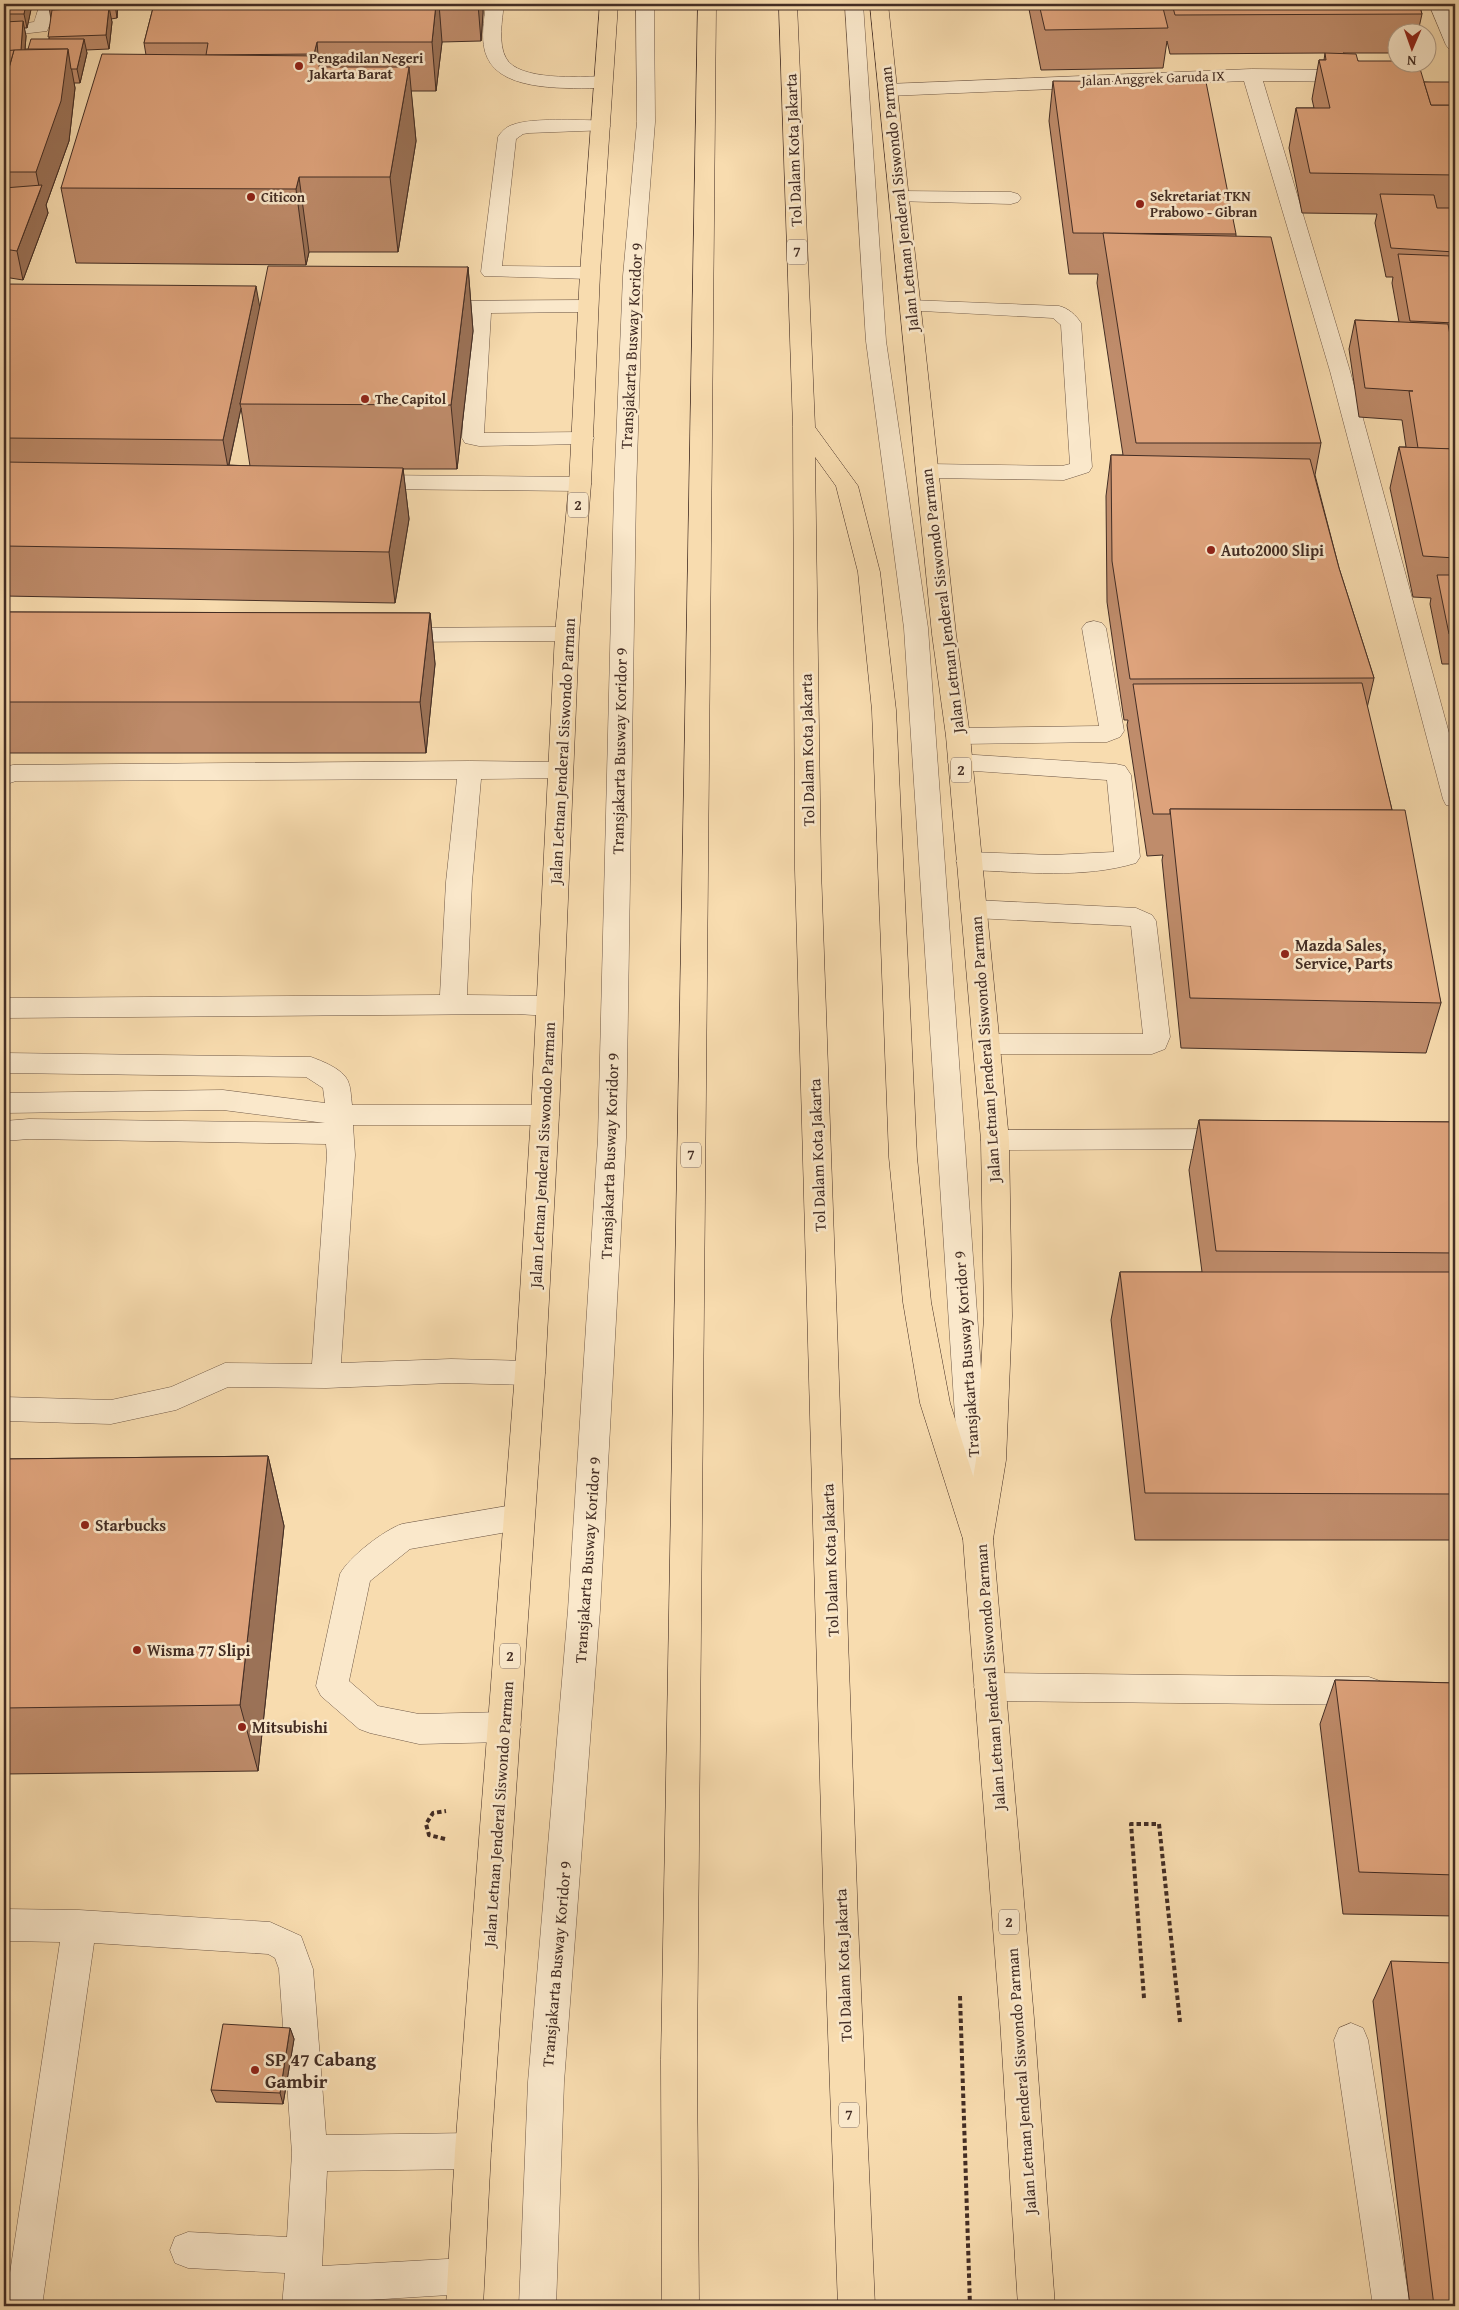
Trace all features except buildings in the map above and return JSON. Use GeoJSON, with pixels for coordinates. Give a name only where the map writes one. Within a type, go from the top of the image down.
{"type":"FeatureCollection","features":[{"type":"Feature","properties":{"kind":"highway","name":"Jalan Letnan Jenderal Siswondo Parman"},"geometry":{"type":"LineString","coordinates":[[464,2291],[530,1373],[545,1115],[567,634],[580,484],[588,306],[609,4]]}},
{"type":"Feature","properties":{"kind":"highway","name":"7"},"geometry":{"type":"LineString","coordinates":[[680,2306],[679,2060],[707,4]]}},
{"type":"Feature","properties":{"kind":"highway","name":"Tol Dalam Kota Jakarta"},"geometry":{"type":"LineString","coordinates":[[788,4],[804,427],[808,878],[841,1923],[857,2306]]}},
{"type":"Feature","properties":{"kind":"highway","name":"Jalan Letnan Jenderal Siswondo Parman"},"geometry":{"type":"LineString","coordinates":[[879,4],[944,634],[958,736],[995,1140],[998,1316],[991,1460],[978,1539],[1017,2019],[1037,2306]]}},
{"type":"Feature","properties":{"kind":"highway"},"geometry":{"type":"LineString","coordinates":[[804,427],[847,486],[869,572],[884,710],[903,1157],[917,1302],[935,1403],[978,1539]]}},
{"type":"Feature","properties":{"kind":"street"},"geometry":{"type":"LineString","coordinates":[[4,30],[41,27],[49,4]]}},
{"type":"Feature","properties":{"kind":"street"},"geometry":{"type":"LineString","coordinates":[[495,4],[496,57],[503,68],[523,77],[560,82],[603,82]]}},
{"type":"Feature","properties":{"kind":"street","name":"Transjakarta Busway Koridor 9"},"geometry":{"type":"LineString","coordinates":[[537,2306],[546,2082],[584,1610],[612,1138],[625,492],[633,276],[646,122],[644,4]]}},
{"type":"Feature","properties":{"kind":"street","name":"Transjakarta Busway Koridor 9"},"geometry":{"type":"LineString","coordinates":[[854,4],[876,341],[916,628],[978,1539]]}},
{"type":"Feature","properties":{"kind":"street"},"geometry":{"type":"LineString","coordinates":[[1438,4],[1455,45]]}},
{"type":"Feature","properties":{"kind":"street"},"geometry":{"type":"LineString","coordinates":[[1252,75],[1340,371],[1455,799]]}},
{"type":"Feature","properties":{"kind":"street","name":"Jalan Anggrek Garuda IX"},"geometry":{"type":"LineString","coordinates":[[888,90],[1252,75],[1369,76]]}},
{"type":"Feature","properties":{"kind":"street"},"geometry":{"type":"LineString","coordinates":[[590,273],[482,272],[508,137],[517,129],[529,127],[601,126]]}},
{"type":"Feature","properties":{"kind":"street"},"geometry":{"type":"LineString","coordinates":[[899,198],[1011,198]]}},
{"type":"Feature","properties":{"kind":"street"},"geometry":{"type":"LineString","coordinates":[[412,307],[588,306]]}},
{"type":"Feature","properties":{"kind":"street"},"geometry":{"type":"LineString","coordinates":[[910,306],[1059,312],[1071,323],[1080,467],[1064,474],[927,471]]}},
{"type":"Feature","properties":{"kind":"street"},"geometry":{"type":"LineString","coordinates":[[481,307],[473,438],[479,440],[583,438]]}},
{"type":"Feature","properties":{"kind":"street"},"geometry":{"type":"LineString","coordinates":[[343,482],[580,484]]}},
{"type":"Feature","properties":{"kind":"street"},"geometry":{"type":"LineString","coordinates":[[958,736],[1106,734],[1112,731],[1094,628]]}},
{"type":"Feature","properties":{"kind":"street"},"geometry":{"type":"LineString","coordinates":[[369,635],[567,634]]}},
{"type":"Feature","properties":{"kind":"street"},"geometry":{"type":"LineString","coordinates":[[960,762],[1116,772],[1119,775],[1127,857],[1120,861],[969,862]]}},
{"type":"Feature","properties":{"kind":"street"},"geometry":{"type":"LineString","coordinates":[[453,1005],[459,882],[470,769]]}},
{"type":"Feature","properties":{"kind":"street"},"geometry":{"type":"LineString","coordinates":[[4,777],[13,773],[560,770]]}},
{"type":"Feature","properties":{"kind":"street"},"geometry":{"type":"LineString","coordinates":[[975,909],[1086,913],[1136,917],[1143,921],[1157,1037],[1156,1042],[1152,1044],[986,1044]]}},
{"type":"Feature","properties":{"kind":"street"},"geometry":{"type":"LineString","coordinates":[[4,1008],[517,1004],[550,1006]]}},
{"type":"Feature","properties":{"kind":"street"},"geometry":{"type":"LineString","coordinates":[[4,1063],[312,1067],[336,1083],[341,1155],[326,1376]]}},
{"type":"Feature","properties":{"kind":"street"},"geometry":{"type":"LineString","coordinates":[[4,1102],[223,1100],[340,1124]]}},
{"type":"Feature","properties":{"kind":"street"},"geometry":{"type":"LineString","coordinates":[[4,1131],[340,1124],[545,1115]]}},
{"type":"Feature","properties":{"kind":"street"},"geometry":{"type":"LineString","coordinates":[[995,1140],[1258,1139]]}},
{"type":"Feature","properties":{"kind":"street"},"geometry":{"type":"LineString","coordinates":[[4,1409],[111,1412],[176,1398],[225,1375],[326,1376],[429,1371],[530,1373]]}},
{"type":"Feature","properties":{"kind":"street"},"geometry":{"type":"LineString","coordinates":[[505,1727],[419,1729],[370,1719],[332,1686],[356,1574],[402,1537],[520,1517]]}},
{"type":"Feature","properties":{"kind":"street"},"geometry":{"type":"LineString","coordinates":[[990,1687],[1397,1692]]}},
{"type":"Feature","properties":{"kind":"street"},"geometry":{"type":"LineString","coordinates":[[4,1925],[79,1926],[270,1938],[289,1947],[296,1969],[310,2153],[302,2283]]}},
{"type":"Feature","properties":{"kind":"street"},"geometry":{"type":"LineString","coordinates":[[24,2306],[79,1926]]}},
{"type":"Feature","properties":{"kind":"street"},"geometry":{"type":"LineString","coordinates":[[1351,2040],[1392,2306]]}},
{"type":"Feature","properties":{"kind":"street"},"geometry":{"type":"LineString","coordinates":[[310,2153],[473,2151]]}},
{"type":"Feature","properties":{"kind":"street"},"geometry":{"type":"LineString","coordinates":[[188,2250],[302,2283],[464,2291]]}},
{"type":"Feature","properties":{"kind":"path"},"geometry":{"type":"LineString","coordinates":[[448,1811],[433,1813],[426,1824],[426,1831],[429,1836],[451,1840]]}},
{"type":"Feature","properties":{"kind":"path"},"geometry":{"type":"LineString","coordinates":[[1144,1998],[1130,1824],[1159,1824],[1180,2022]]}},
{"type":"Feature","properties":{"kind":"path"},"geometry":{"type":"LineString","coordinates":[[960,1996],[970,2306]]}},
{"type":"Feature","properties":{"kind":"place","name":"Pengadilan Negeri Jakarta Barat"},"geometry":{"type":"Point","coordinates":[299,66]}},
{"type":"Feature","properties":{"kind":"place","name":"Citicon"},"geometry":{"type":"Point","coordinates":[251,197]}},
{"type":"Feature","properties":{"kind":"place","name":"Sekretariat TKN Prabowo - Gibran"},"geometry":{"type":"Point","coordinates":[1140,204]}},
{"type":"Feature","properties":{"kind":"place","name":"The Capitol"},"geometry":{"type":"Point","coordinates":[365,399]}},
{"type":"Feature","properties":{"kind":"place","name":"Auto2000 Slipi"},"geometry":{"type":"Point","coordinates":[1211,550]}},
{"type":"Feature","properties":{"kind":"place","name":"Mazda Sales, Service, Parts"},"geometry":{"type":"Point","coordinates":[1285,954]}},
{"type":"Feature","properties":{"kind":"place","name":"Starbucks"},"geometry":{"type":"Point","coordinates":[85,1525]}},
{"type":"Feature","properties":{"kind":"place","name":"Wisma 77 Slipi"},"geometry":{"type":"Point","coordinates":[137,1650]}},
{"type":"Feature","properties":{"kind":"place","name":"Mitsubishi"},"geometry":{"type":"Point","coordinates":[242,1727]}},
{"type":"Feature","properties":{"kind":"place","name":"SP 47 Cabang Gambir"},"geometry":{"type":"Point","coordinates":[255,2070]}}]}
